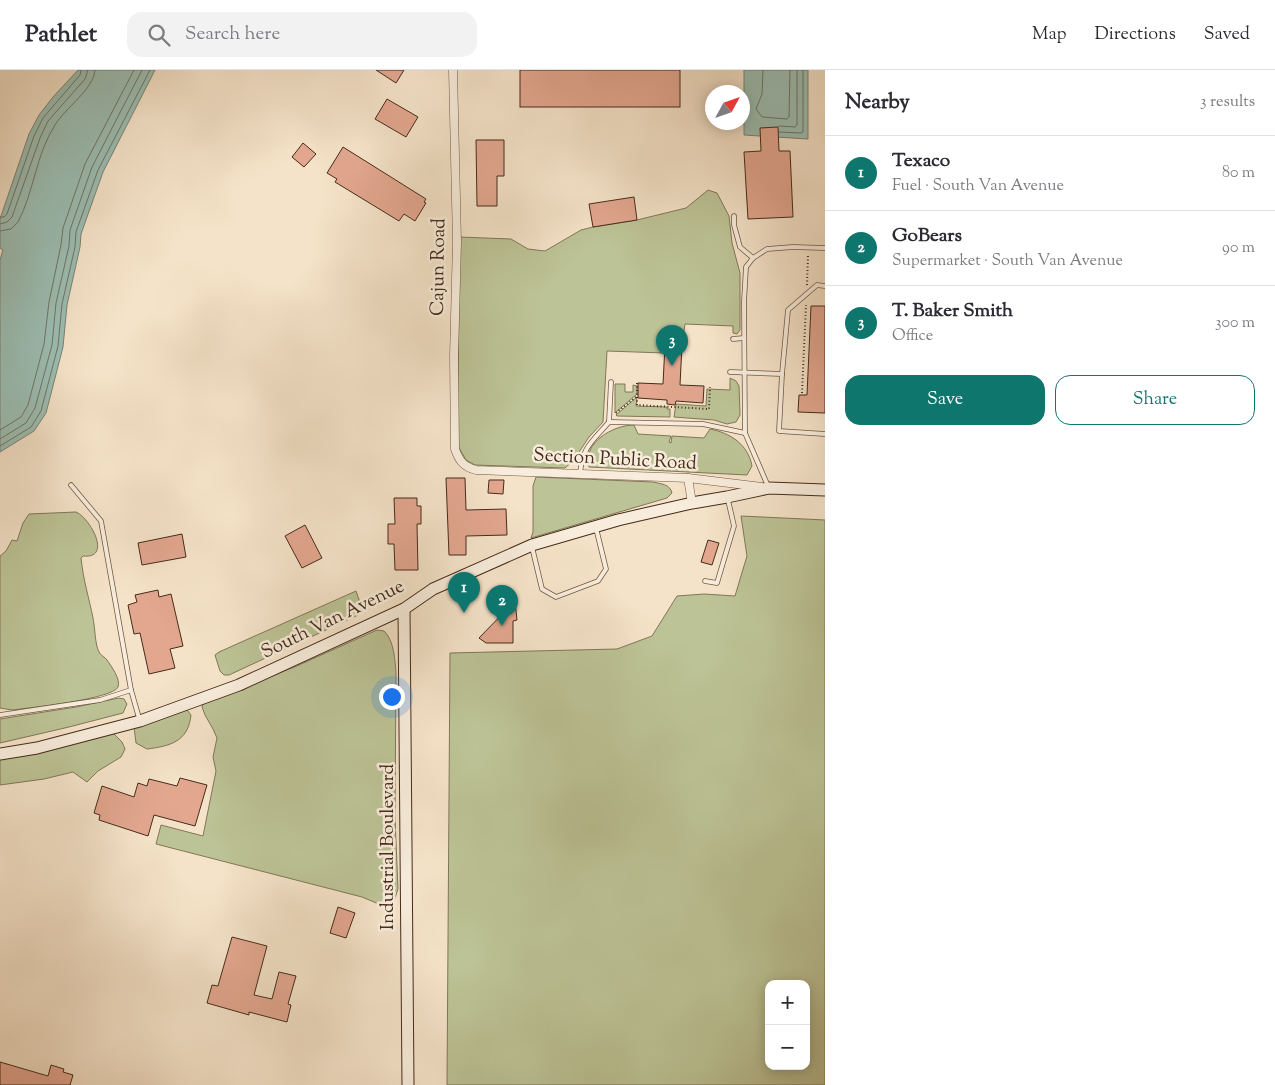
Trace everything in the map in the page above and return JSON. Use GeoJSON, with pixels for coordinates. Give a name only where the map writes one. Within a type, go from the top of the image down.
{"type":"FeatureCollection","features":[{"type":"Feature","properties":{"kind":"main road","name":"South Van Avenue"},"geometry":{"type":"LineString","coordinates":[[0,754],[37,748],[140,721],[239,685],[404,609],[434,588],[532,545],[595,526],[692,503],[769,488],[825,490]]}},
{"type":"Feature","properties":{"kind":"main road","name":"Industrial Boulevard"},"geometry":{"type":"LineString","coordinates":[[404,609],[408,1085]]}},
{"type":"Feature","properties":{"kind":"street","name":"Cajun Road"},"geometry":{"type":"LineString","coordinates":[[453,70],[457,242],[454,356],[456,450],[462,463]]}},
{"type":"Feature","properties":{"kind":"street","name":"Section Public Road"},"geometry":{"type":"LineString","coordinates":[[462,463],[466,467],[476,470],[688,478],[769,488]]}},
{"type":"Feature","properties":{"kind":"street"},"geometry":{"type":"LineString","coordinates":[[688,478],[692,503]]}},
{"type":"Feature","properties":{"kind":"lane"},"geometry":{"type":"LineString","coordinates":[[734,216],[734,225],[740,246],[753,258]]}},
{"type":"Feature","properties":{"kind":"lane"},"geometry":{"type":"LineString","coordinates":[[769,488],[744,433],[746,267],[753,258],[767,249],[793,247],[825,248]]}},
{"type":"Feature","properties":{"kind":"lane"},"geometry":{"type":"LineString","coordinates":[[825,286],[817,285],[788,310],[782,374],[780,431],[825,434]]}},
{"type":"Feature","properties":{"kind":"lane"},"geometry":{"type":"LineString","coordinates":[[732,339],[744,338]]}},
{"type":"Feature","properties":{"kind":"lane"},"geometry":{"type":"LineString","coordinates":[[730,372],[782,374]]}},
{"type":"Feature","properties":{"kind":"lane"},"geometry":{"type":"LineString","coordinates":[[580,474],[582,458],[588,446],[609,420],[611,382]]}},
{"type":"Feature","properties":{"kind":"lane"},"geometry":{"type":"LineString","coordinates":[[609,420],[703,424],[744,433]]}},
{"type":"Feature","properties":{"kind":"lane"},"geometry":{"type":"LineString","coordinates":[[71,485],[101,521],[131,690],[140,721]]}},
{"type":"Feature","properties":{"kind":"lane"},"geometry":{"type":"LineString","coordinates":[[705,581],[717,583],[734,526],[728,497]]}},
{"type":"Feature","properties":{"kind":"lane"},"geometry":{"type":"LineString","coordinates":[[532,545],[542,590],[556,597],[598,581],[606,569],[595,526]]}},
{"type":"Feature","properties":{"kind":"lane"},"geometry":{"type":"LineString","coordinates":[[0,716],[100,700],[131,690]]}},
{"type":"Feature","properties":{"kind":"path"},"geometry":{"type":"LineString","coordinates":[[802,393],[808,247]]}},
{"type":"Feature","properties":{"kind":"path"},"geometry":{"type":"LineString","coordinates":[[637,383],[637,405],[709,408],[710,387]]}},
{"type":"Feature","properties":{"kind":"path"},"geometry":{"type":"LineString","coordinates":[[609,420],[637,395]]}},
{"type":"Feature","properties":{"kind":"green space"},"geometry":{"type":"Polygon","coordinates":[[[708,190],[717,193],[729,216],[732,243],[740,273],[740,330],[737,334],[733,333],[733,326],[685,324],[682,345],[665,345],[664,353],[607,351],[603,422],[589,437],[573,461],[565,468],[475,465],[466,460],[458,446],[459,237],[511,239],[528,249],[545,251],[581,230],[637,220],[686,208],[708,190]]]}},
{"type":"Feature","properties":{"kind":"green space"},"geometry":{"type":"Polygon","coordinates":[[[730,378],[736,381],[739,386],[740,415],[736,422],[727,424],[714,420],[674,417],[676,404],[706,406],[707,389],[730,390],[730,378]]]}},
{"type":"Feature","properties":{"kind":"green space"},"geometry":{"type":"Polygon","coordinates":[[[615,384],[625,384],[625,392],[633,392],[633,385],[637,386],[637,394],[615,413],[615,384]]]}},
{"type":"Feature","properties":{"kind":"green space"},"geometry":{"type":"Polygon","coordinates":[[[637,397],[636,406],[667,407],[667,409],[670,409],[670,417],[616,415],[637,397]]]}},
{"type":"Feature","properties":{"kind":"green space"},"geometry":{"type":"Polygon","coordinates":[[[634,425],[638,434],[671,436],[669,442],[671,443],[672,436],[704,438],[710,429],[724,433],[742,446],[750,458],[752,466],[747,475],[589,467],[588,458],[590,450],[601,437],[617,428],[634,425]]]}},
{"type":"Feature","properties":{"kind":"green space"},"geometry":{"type":"Polygon","coordinates":[[[536,477],[653,482],[667,486],[672,493],[667,498],[531,538],[533,532],[533,486],[536,477]]]}},
{"type":"Feature","properties":{"kind":"green space"},"geometry":{"type":"Polygon","coordinates":[[[76,512],[82,516],[92,529],[98,545],[97,551],[92,555],[81,558],[82,566],[98,649],[115,673],[119,684],[118,687],[113,691],[86,699],[12,710],[0,708],[0,556],[6,551],[12,540],[17,541],[23,523],[29,514],[76,512]]]}},
{"type":"Feature","properties":{"kind":"green space"},"geometry":{"type":"Polygon","coordinates":[[[741,516],[825,520],[825,1085],[447,1085],[450,653],[617,649],[652,636],[677,596],[704,594],[735,596],[747,556],[741,516]]]}},
{"type":"Feature","properties":{"kind":"green space"},"geometry":{"type":"Polygon","coordinates":[[[356,591],[363,611],[358,615],[229,675],[224,675],[220,671],[215,655],[219,652],[356,591]]]}},
{"type":"Feature","properties":{"kind":"green space"},"geometry":{"type":"Polygon","coordinates":[[[377,630],[384,631],[390,640],[396,673],[395,818],[398,889],[394,901],[389,906],[381,905],[362,897],[156,844],[161,825],[203,836],[216,771],[213,757],[217,738],[205,715],[202,707],[203,704],[299,665],[377,630]]]}},
{"type":"Feature","properties":{"kind":"green space"},"geometry":{"type":"Polygon","coordinates":[[[119,698],[124,699],[127,704],[123,713],[0,743],[0,719],[119,698]]]}},
{"type":"Feature","properties":{"kind":"green space"},"geometry":{"type":"Polygon","coordinates":[[[187,710],[191,715],[189,724],[182,737],[176,741],[147,749],[136,743],[134,727],[187,710]]]}},
{"type":"Feature","properties":{"kind":"green space"},"geometry":{"type":"Polygon","coordinates":[[[113,733],[122,742],[125,749],[121,757],[98,771],[87,782],[73,772],[44,779],[0,785],[0,759],[113,733]]]}},
{"type":"Feature","properties":{"kind":"water"},"geometry":{"type":"Polygon","coordinates":[[[78,70],[155,70],[103,172],[81,234],[80,247],[67,305],[63,347],[46,413],[34,431],[0,452],[0,260],[3,250],[0,248],[0,219],[29,134],[39,115],[78,70]]]}},
{"type":"Feature","properties":{"kind":"water"},"geometry":{"type":"Polygon","coordinates":[[[744,70],[808,70],[808,139],[744,135],[744,130],[750,130],[750,85],[744,85],[744,70]]]}},
{"type":"Feature","properties":{"kind":"building"},"geometry":{"type":"Polygon","coordinates":[[[376,70],[404,70],[396,83],[376,70]]]}},
{"type":"Feature","properties":{"kind":"building"},"geometry":{"type":"Polygon","coordinates":[[[520,70],[680,70],[680,107],[520,107],[520,70]]]}},
{"type":"Feature","properties":{"kind":"building"},"geometry":{"type":"Polygon","coordinates":[[[387,99],[418,117],[406,137],[375,119],[387,99]]]}},
{"type":"Feature","properties":{"kind":"building"},"geometry":{"type":"Polygon","coordinates":[[[778,127],[779,151],[790,151],[793,217],[748,219],[744,152],[761,151],[760,128],[778,127]]]}},
{"type":"Feature","properties":{"kind":"building"},"geometry":{"type":"Polygon","coordinates":[[[476,140],[504,140],[504,176],[497,176],[497,206],[477,206],[476,140]]]}},
{"type":"Feature","properties":{"kind":"building"},"geometry":{"type":"Polygon","coordinates":[[[303,143],[316,154],[304,167],[292,157],[303,143]]]}},
{"type":"Feature","properties":{"kind":"building"},"geometry":{"type":"Polygon","coordinates":[[[343,147],[426,199],[424,202],[426,203],[415,221],[404,214],[399,221],[335,182],[337,179],[327,173],[343,147]]]}},
{"type":"Feature","properties":{"kind":"building"},"geometry":{"type":"Polygon","coordinates":[[[634,197],[637,220],[593,227],[589,204],[634,197]]]}},
{"type":"Feature","properties":{"kind":"building"},"geometry":{"type":"Polygon","coordinates":[[[811,306],[825,306],[825,413],[798,412],[799,395],[807,395],[811,306]]]}},
{"type":"Feature","properties":{"kind":"building"},"geometry":{"type":"Polygon","coordinates":[[[665,345],[682,345],[680,385],[704,386],[703,403],[676,401],[675,405],[667,404],[667,400],[638,398],[638,383],[663,384],[665,345]]]}},
{"type":"Feature","properties":{"kind":"building"},"geometry":{"type":"Polygon","coordinates":[[[446,478],[465,478],[466,510],[506,509],[507,535],[466,536],[466,555],[449,555],[446,478]]]}},
{"type":"Feature","properties":{"kind":"building"},"geometry":{"type":"Polygon","coordinates":[[[489,480],[504,480],[503,494],[488,493],[489,480]]]}},
{"type":"Feature","properties":{"kind":"building"},"geometry":{"type":"Polygon","coordinates":[[[394,498],[417,498],[417,506],[421,506],[421,524],[417,524],[418,570],[395,570],[394,544],[388,544],[388,524],[395,524],[394,498]]]}},
{"type":"Feature","properties":{"kind":"building"},"geometry":{"type":"Polygon","coordinates":[[[305,525],[322,558],[302,568],[285,536],[305,525]]]}},
{"type":"Feature","properties":{"kind":"building"},"geometry":{"type":"Polygon","coordinates":[[[182,534],[186,557],[142,565],[138,543],[182,534]]]}},
{"type":"Feature","properties":{"kind":"building"},"geometry":{"type":"Polygon","coordinates":[[[708,540],[719,543],[712,565],[701,562],[708,540]]]}},
{"type":"Feature","properties":{"kind":"building"},"geometry":{"type":"Polygon","coordinates":[[[158,590],[159,597],[171,594],[183,646],[170,649],[175,668],[149,674],[140,633],[134,634],[128,605],[137,602],[135,595],[158,590]]]}},
{"type":"Feature","properties":{"kind":"building"},"geometry":{"type":"Polygon","coordinates":[[[515,601],[517,620],[513,621],[513,643],[486,643],[479,638],[515,601]]]}},
{"type":"Feature","properties":{"kind":"building"},"geometry":{"type":"Polygon","coordinates":[[[180,778],[207,785],[195,826],[154,815],[148,836],[99,820],[100,815],[94,813],[102,786],[134,797],[138,783],[147,786],[149,779],[177,786],[180,778]]]}},
{"type":"Feature","properties":{"kind":"building"},"geometry":{"type":"Polygon","coordinates":[[[338,907],[355,913],[346,938],[330,933],[338,907]]]}},
{"type":"Feature","properties":{"kind":"building"},"geometry":{"type":"Polygon","coordinates":[[[232,937],[267,946],[254,995],[272,999],[279,972],[296,976],[288,1004],[291,1005],[287,1022],[249,1012],[249,1015],[207,1003],[212,985],[218,986],[232,937]]]}},
{"type":"Feature","properties":{"kind":"building"},"geometry":{"type":"Polygon","coordinates":[[[0,1062],[48,1076],[51,1065],[64,1069],[63,1072],[73,1075],[70,1085],[0,1085],[0,1062]]]}},
{"type":"Feature","properties":{"kind":"place","name":"T. Baker Smith"},"geometry":{"type":"Point","coordinates":[672,366]}},
{"type":"Feature","properties":{"kind":"place","name":"Texaco"},"geometry":{"type":"Point","coordinates":[464,613]}},
{"type":"Feature","properties":{"kind":"place","name":"GoBears"},"geometry":{"type":"Point","coordinates":[502,626]}}]}
